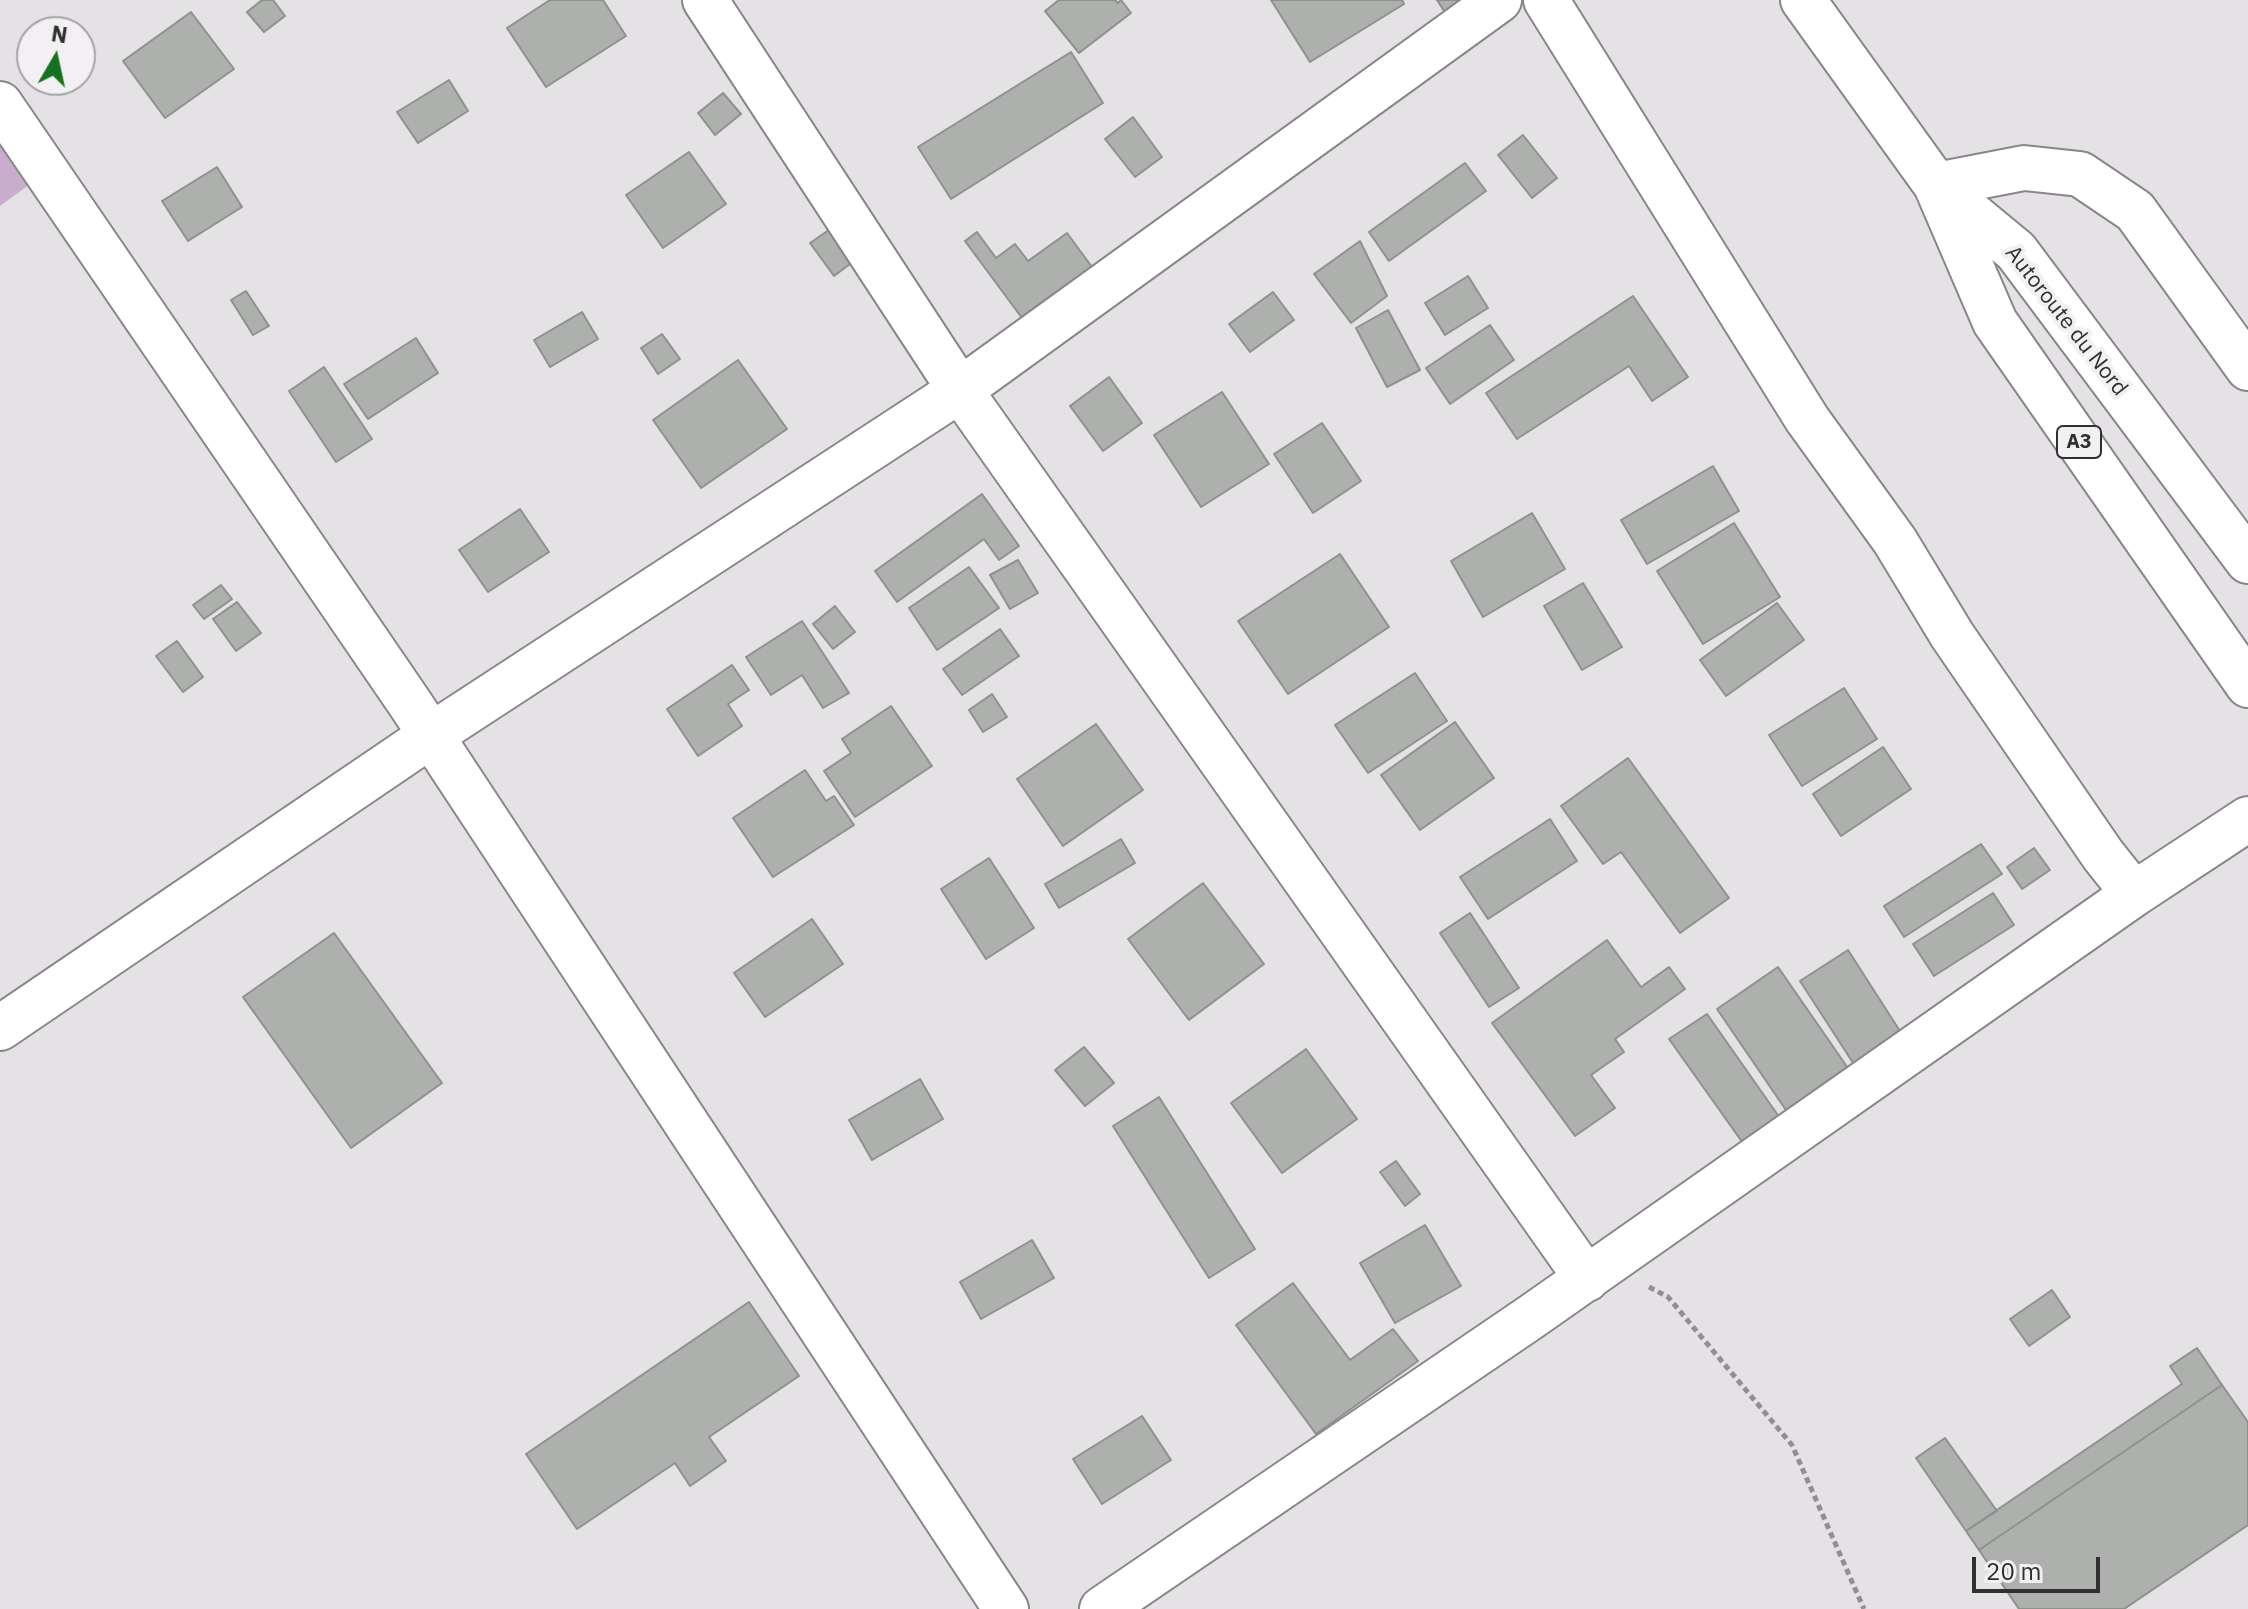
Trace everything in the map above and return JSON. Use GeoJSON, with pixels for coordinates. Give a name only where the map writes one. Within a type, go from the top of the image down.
{"type":"FeatureCollection","features":[{"type":"Feature","properties":{"kind":"main road"},"geometry":{"type":"LineString","coordinates":[[705,0],[960,390],[1600,1270]]}},
{"type":"Feature","properties":{"kind":"main road"},"geometry":{"type":"LineString","coordinates":[[0,1028],[430,736],[960,390],[1499,0]]}},
{"type":"Feature","properties":{"kind":"main road"},"geometry":{"type":"LineString","coordinates":[[1546,0],[1807,419],[1895,541],[1952,635],[2103,855],[2134,894]]}},
{"type":"Feature","properties":{"kind":"main road","name":"A3"},"geometry":{"type":"LineString","coordinates":[[1803,0],[1936,185]]}},
{"type":"Feature","properties":{"kind":"main road"},"geometry":{"type":"LineString","coordinates":[[0,104],[430,736],[1006,1609]]}},
{"type":"Feature","properties":{"kind":"main road"},"geometry":{"type":"LineString","coordinates":[[1936,185],[2024,168],[2080,174],[2135,211],[2248,368]]}},
{"type":"Feature","properties":{"kind":"main road","name":"Autoroute du Nord"},"geometry":{"type":"LineString","coordinates":[[1936,185],[2016,251],[2248,561]]}},
{"type":"Feature","properties":{"kind":"main road","name":"Autoroute du Nord"},"geometry":{"type":"LineString","coordinates":[[1936,185],[1995,322],[2248,685]]}},
{"type":"Feature","properties":{"kind":"main road"},"geometry":{"type":"LineString","coordinates":[[1102,1609],[1600,1270],[2134,894],[2248,819]]}},
{"type":"Feature","properties":{"kind":"path"},"geometry":{"type":"LineString","coordinates":[[1600,1270],[1668,1297],[1792,1445],[1864,1609]]}},
{"type":"Feature","properties":{"kind":"shaded area"},"geometry":{"type":"Polygon","coordinates":[[[0,142],[29,185],[0,206],[0,142]]]}},
{"type":"Feature","properties":{"kind":"building"},"geometry":{"type":"Polygon","coordinates":[[[262,0],[273,0],[285,16],[264,32],[247,12],[262,0]]]}},
{"type":"Feature","properties":{"kind":"building"},"geometry":{"type":"Polygon","coordinates":[[[550,0],[603,0],[626,36],[546,87],[507,28],[550,0]]]}},
{"type":"Feature","properties":{"kind":"building"},"geometry":{"type":"Polygon","coordinates":[[[1059,0],[1115,0],[1118,3],[1121,0],[1131,13],[1079,53],[1045,11],[1059,0]]]}},
{"type":"Feature","properties":{"kind":"building"},"geometry":{"type":"Polygon","coordinates":[[[1271,0],[1402,0],[1404,4],[1310,62],[1271,0]]]}},
{"type":"Feature","properties":{"kind":"building"},"geometry":{"type":"Polygon","coordinates":[[[1437,0],[1490,0],[1453,25],[1437,0]]]}},
{"type":"Feature","properties":{"kind":"building"},"geometry":{"type":"Polygon","coordinates":[[[191,12],[234,69],[165,118],[123,61],[191,12]]]}},
{"type":"Feature","properties":{"kind":"building"},"geometry":{"type":"Polygon","coordinates":[[[1071,52],[1103,103],[951,199],[918,147],[1071,52]]]}},
{"type":"Feature","properties":{"kind":"building"},"geometry":{"type":"Polygon","coordinates":[[[449,80],[468,111],[418,143],[397,112],[449,80]]]}},
{"type":"Feature","properties":{"kind":"building"},"geometry":{"type":"Polygon","coordinates":[[[723,93],[741,114],[715,135],[698,113],[723,93]]]}},
{"type":"Feature","properties":{"kind":"building"},"geometry":{"type":"Polygon","coordinates":[[[1133,117],[1162,157],[1135,177],[1105,139],[1133,117]]]}},
{"type":"Feature","properties":{"kind":"building"},"geometry":{"type":"Polygon","coordinates":[[[1523,135],[1557,178],[1532,198],[1498,155],[1523,135]]]}},
{"type":"Feature","properties":{"kind":"building"},"geometry":{"type":"Polygon","coordinates":[[[689,152],[726,204],[663,248],[626,195],[689,152]]]}},
{"type":"Feature","properties":{"kind":"building"},"geometry":{"type":"Polygon","coordinates":[[[1465,163],[1486,191],[1389,261],[1369,232],[1465,163]]]}},
{"type":"Feature","properties":{"kind":"building"},"geometry":{"type":"Polygon","coordinates":[[[217,167],[242,207],[188,241],[162,201],[217,167]]]}},
{"type":"Feature","properties":{"kind":"building"},"geometry":{"type":"Polygon","coordinates":[[[839,223],[862,255],[834,276],[810,243],[839,223]]]}},
{"type":"Feature","properties":{"kind":"building"},"geometry":{"type":"Polygon","coordinates":[[[977,232],[996,258],[1015,244],[1028,261],[1067,233],[1092,267],[1022,318],[965,241],[977,232]]]}},
{"type":"Feature","properties":{"kind":"building"},"geometry":{"type":"Polygon","coordinates":[[[1360,241],[1387,296],[1351,323],[1314,274],[1360,241]]]}},
{"type":"Feature","properties":{"kind":"building"},"geometry":{"type":"Polygon","coordinates":[[[1468,276],[1488,308],[1445,335],[1425,303],[1468,276]]]}},
{"type":"Feature","properties":{"kind":"building"},"geometry":{"type":"Polygon","coordinates":[[[246,291],[269,326],[253,335],[231,300],[246,291]]]}},
{"type":"Feature","properties":{"kind":"building"},"geometry":{"type":"Polygon","coordinates":[[[1273,292],[1294,320],[1250,352],[1229,324],[1273,292]]]}},
{"type":"Feature","properties":{"kind":"building"},"geometry":{"type":"Polygon","coordinates":[[[1633,296],[1688,377],[1652,401],[1629,366],[1517,439],[1486,393],[1633,296]]]}},
{"type":"Feature","properties":{"kind":"building"},"geometry":{"type":"Polygon","coordinates":[[[1388,310],[1420,370],[1387,387],[1356,328],[1388,310]]]}},
{"type":"Feature","properties":{"kind":"building"},"geometry":{"type":"Polygon","coordinates":[[[582,312],[598,339],[550,367],[534,340],[582,312]]]}},
{"type":"Feature","properties":{"kind":"building"},"geometry":{"type":"Polygon","coordinates":[[[1490,325],[1514,360],[1450,404],[1426,368],[1490,325]]]}},
{"type":"Feature","properties":{"kind":"building"},"geometry":{"type":"Polygon","coordinates":[[[662,334],[680,359],[658,374],[641,348],[662,334]]]}},
{"type":"Feature","properties":{"kind":"building"},"geometry":{"type":"Polygon","coordinates":[[[416,338],[438,373],[368,419],[344,384],[416,338]]]}},
{"type":"Feature","properties":{"kind":"building"},"geometry":{"type":"Polygon","coordinates":[[[738,360],[787,429],[701,488],[653,420],[738,360]]]}},
{"type":"Feature","properties":{"kind":"building"},"geometry":{"type":"Polygon","coordinates":[[[324,367],[372,439],[336,462],[289,391],[324,367]]]}},
{"type":"Feature","properties":{"kind":"building"},"geometry":{"type":"Polygon","coordinates":[[[1109,377],[1142,423],[1103,451],[1070,406],[1109,377]]]}},
{"type":"Feature","properties":{"kind":"building"},"geometry":{"type":"Polygon","coordinates":[[[1222,392],[1269,464],[1201,507],[1154,435],[1222,392]]]}},
{"type":"Feature","properties":{"kind":"building"},"geometry":{"type":"Polygon","coordinates":[[[1322,423],[1361,481],[1313,513],[1274,454],[1322,423]]]}},
{"type":"Feature","properties":{"kind":"building"},"geometry":{"type":"Polygon","coordinates":[[[1713,466],[1739,511],[1647,564],[1621,520],[1713,466]]]}},
{"type":"Feature","properties":{"kind":"building"},"geometry":{"type":"Polygon","coordinates":[[[982,494],[1019,546],[999,560],[984,539],[897,602],[875,571],[982,494]]]}},
{"type":"Feature","properties":{"kind":"building"},"geometry":{"type":"Polygon","coordinates":[[[520,509],[549,552],[488,592],[459,550],[520,509]]]}},
{"type":"Feature","properties":{"kind":"building"},"geometry":{"type":"Polygon","coordinates":[[[1532,513],[1565,569],[1483,617],[1451,561],[1532,513]]]}},
{"type":"Feature","properties":{"kind":"building"},"geometry":{"type":"Polygon","coordinates":[[[1734,523],[1780,597],[1703,644],[1657,571],[1734,523]]]}},
{"type":"Feature","properties":{"kind":"building"},"geometry":{"type":"Polygon","coordinates":[[[1340,554],[1389,627],[1288,694],[1238,621],[1340,554]]]}},
{"type":"Feature","properties":{"kind":"building"},"geometry":{"type":"Polygon","coordinates":[[[1018,560],[1038,593],[1010,609],[990,575],[1018,560]]]}},
{"type":"Feature","properties":{"kind":"building"},"geometry":{"type":"Polygon","coordinates":[[[969,567],[999,608],[937,650],[909,608],[969,567]]]}},
{"type":"Feature","properties":{"kind":"building"},"geometry":{"type":"Polygon","coordinates":[[[1583,583],[1622,647],[1582,670],[1544,606],[1583,583]]]}},
{"type":"Feature","properties":{"kind":"building"},"geometry":{"type":"Polygon","coordinates":[[[221,585],[232,599],[204,619],[193,605],[221,585]]]}},
{"type":"Feature","properties":{"kind":"building"},"geometry":{"type":"Polygon","coordinates":[[[237,602],[261,633],[236,651],[213,619],[237,602]]]}},
{"type":"Feature","properties":{"kind":"building"},"geometry":{"type":"Polygon","coordinates":[[[1777,603],[1804,640],[1726,696],[1700,660],[1777,603]]]}},
{"type":"Feature","properties":{"kind":"building"},"geometry":{"type":"Polygon","coordinates":[[[835,606],[855,632],[833,649],[813,624],[835,606]]]}},
{"type":"Feature","properties":{"kind":"building"},"geometry":{"type":"Polygon","coordinates":[[[802,621],[849,693],[823,708],[802,675],[771,695],[746,657],[802,621]]]}},
{"type":"Feature","properties":{"kind":"building"},"geometry":{"type":"Polygon","coordinates":[[[1000,629],[1019,656],[962,695],[943,669],[1000,629]]]}},
{"type":"Feature","properties":{"kind":"building"},"geometry":{"type":"Polygon","coordinates":[[[177,641],[203,677],[183,692],[156,656],[177,641]]]}},
{"type":"Feature","properties":{"kind":"building"},"geometry":{"type":"Polygon","coordinates":[[[732,665],[749,690],[728,704],[742,726],[698,756],[667,709],[732,665]]]}},
{"type":"Feature","properties":{"kind":"building"},"geometry":{"type":"Polygon","coordinates":[[[1415,673],[1447,721],[1368,773],[1335,725],[1415,673]]]}},
{"type":"Feature","properties":{"kind":"building"},"geometry":{"type":"Polygon","coordinates":[[[1844,688],[1877,739],[1802,786],[1769,735],[1844,688]]]}},
{"type":"Feature","properties":{"kind":"building"},"geometry":{"type":"Polygon","coordinates":[[[992,694],[1007,717],[983,732],[969,710],[992,694]]]}},
{"type":"Feature","properties":{"kind":"building"},"geometry":{"type":"Polygon","coordinates":[[[891,706],[932,766],[855,817],[824,771],[851,753],[842,739],[891,706]]]}},
{"type":"Feature","properties":{"kind":"building"},"geometry":{"type":"Polygon","coordinates":[[[1455,722],[1494,778],[1420,830],[1381,775],[1455,722]]]}},
{"type":"Feature","properties":{"kind":"building"},"geometry":{"type":"Polygon","coordinates":[[[1096,724],[1143,790],[1063,846],[1017,779],[1096,724]]]}},
{"type":"Feature","properties":{"kind":"building"},"geometry":{"type":"Polygon","coordinates":[[[1883,747],[1911,789],[1841,836],[1813,794],[1883,747]]]}},
{"type":"Feature","properties":{"kind":"building"},"geometry":{"type":"Polygon","coordinates":[[[1628,758],[1729,898],[1680,933],[1621,852],[1603,864],[1561,806],[1628,758]]]}},
{"type":"Feature","properties":{"kind":"building"},"geometry":{"type":"Polygon","coordinates":[[[805,770],[826,801],[834,796],[854,825],[773,877],[733,818],[805,770]]]}},
{"type":"Feature","properties":{"kind":"building"},"geometry":{"type":"Polygon","coordinates":[[[1550,819],[1577,861],[1488,919],[1460,877],[1550,819]]]}},
{"type":"Feature","properties":{"kind":"building"},"geometry":{"type":"Polygon","coordinates":[[[1121,839],[1135,863],[1059,908],[1045,884],[1121,839]]]}},
{"type":"Feature","properties":{"kind":"building"},"geometry":{"type":"Polygon","coordinates":[[[1981,844],[2002,874],[1904,937],[1884,906],[1981,844]]]}},
{"type":"Feature","properties":{"kind":"building"},"geometry":{"type":"Polygon","coordinates":[[[2034,848],[2050,870],[2022,889],[2007,867],[2034,848]]]}},
{"type":"Feature","properties":{"kind":"building"},"geometry":{"type":"Polygon","coordinates":[[[989,858],[1034,928],[986,959],[941,889],[989,858]]]}},
{"type":"Feature","properties":{"kind":"building"},"geometry":{"type":"Polygon","coordinates":[[[1203,883],[1264,964],[1189,1020],[1128,939],[1203,883]]]}},
{"type":"Feature","properties":{"kind":"building"},"geometry":{"type":"Polygon","coordinates":[[[1993,893],[2014,925],[1934,976],[1913,944],[1993,893]]]}},
{"type":"Feature","properties":{"kind":"building"},"geometry":{"type":"Polygon","coordinates":[[[1470,913],[1519,988],[1489,1007],[1440,933],[1470,913]]]}},
{"type":"Feature","properties":{"kind":"building"},"geometry":{"type":"Polygon","coordinates":[[[812,919],[843,964],[765,1017],[734,973],[812,919]]]}},
{"type":"Feature","properties":{"kind":"building"},"geometry":{"type":"Polygon","coordinates":[[[334,933],[442,1083],[351,1148],[243,997],[334,933]]]}},
{"type":"Feature","properties":{"kind":"building"},"geometry":{"type":"Polygon","coordinates":[[[1607,940],[1641,987],[1669,967],[1685,989],[1615,1039],[1624,1052],[1591,1075],[1615,1108],[1575,1136],[1492,1023],[1607,940]]]}},
{"type":"Feature","properties":{"kind":"building"},"geometry":{"type":"Polygon","coordinates":[[[1848,950],[1907,1042],[1859,1072],[1800,981],[1848,950]]]}},
{"type":"Feature","properties":{"kind":"building"},"geometry":{"type":"Polygon","coordinates":[[[1778,967],[1852,1074],[1790,1116],[1717,1009],[1778,967]]]}},
{"type":"Feature","properties":{"kind":"building"},"geometry":{"type":"Polygon","coordinates":[[[1707,1014],[1782,1121],[1745,1146],[1669,1039],[1707,1014]]]}},
{"type":"Feature","properties":{"kind":"building"},"geometry":{"type":"Polygon","coordinates":[[[1084,1047],[1114,1083],[1085,1106],[1055,1070],[1084,1047]]]}},
{"type":"Feature","properties":{"kind":"building"},"geometry":{"type":"Polygon","coordinates":[[[1306,1049],[1357,1119],[1282,1173],[1231,1103],[1306,1049]]]}},
{"type":"Feature","properties":{"kind":"building"},"geometry":{"type":"Polygon","coordinates":[[[920,1079],[943,1119],[872,1160],[849,1120],[920,1079]]]}},
{"type":"Feature","properties":{"kind":"building"},"geometry":{"type":"Polygon","coordinates":[[[1159,1097],[1255,1249],[1209,1278],[1113,1126],[1159,1097]]]}},
{"type":"Feature","properties":{"kind":"building"},"geometry":{"type":"Polygon","coordinates":[[[1396,1161],[1420,1194],[1405,1206],[1380,1172],[1396,1161]]]}},
{"type":"Feature","properties":{"kind":"building"},"geometry":{"type":"Polygon","coordinates":[[[1425,1225],[1461,1286],[1395,1323],[1360,1263],[1425,1225]]]}},
{"type":"Feature","properties":{"kind":"building"},"geometry":{"type":"Polygon","coordinates":[[[1032,1240],[1054,1278],[981,1319],[960,1282],[1032,1240]]]}},
{"type":"Feature","properties":{"kind":"building"},"geometry":{"type":"Polygon","coordinates":[[[1293,1283],[1350,1360],[1393,1329],[1418,1361],[1316,1434],[1236,1325],[1293,1283]]]}},
{"type":"Feature","properties":{"kind":"building"},"geometry":{"type":"Polygon","coordinates":[[[2052,1290],[2070,1317],[2029,1346],[2010,1319],[2052,1290]]]}},
{"type":"Feature","properties":{"kind":"building"},"geometry":{"type":"Polygon","coordinates":[[[749,1302],[799,1376],[709,1437],[726,1461],[690,1486],[675,1463],[577,1529],[526,1454],[749,1302]]]}},
{"type":"Feature","properties":{"kind":"building"},"geometry":{"type":"Polygon","coordinates":[[[2197,1348],[2222,1385],[1979,1550],[1966,1531],[2182,1384],[2170,1366],[2197,1348]]]}},
{"type":"Feature","properties":{"kind":"building"},"geometry":{"type":"Polygon","coordinates":[[[2222,1385],[2248,1422],[2248,1525],[2124,1609],[2019,1609],[1979,1550],[2222,1385]]]}},
{"type":"Feature","properties":{"kind":"building"},"geometry":{"type":"Polygon","coordinates":[[[1142,1416],[1171,1460],[1102,1504],[1073,1459],[1142,1416]]]}},
{"type":"Feature","properties":{"kind":"building"},"geometry":{"type":"Polygon","coordinates":[[[1945,1438],[1997,1511],[1966,1531],[1916,1458],[1945,1438]]]}}]}
